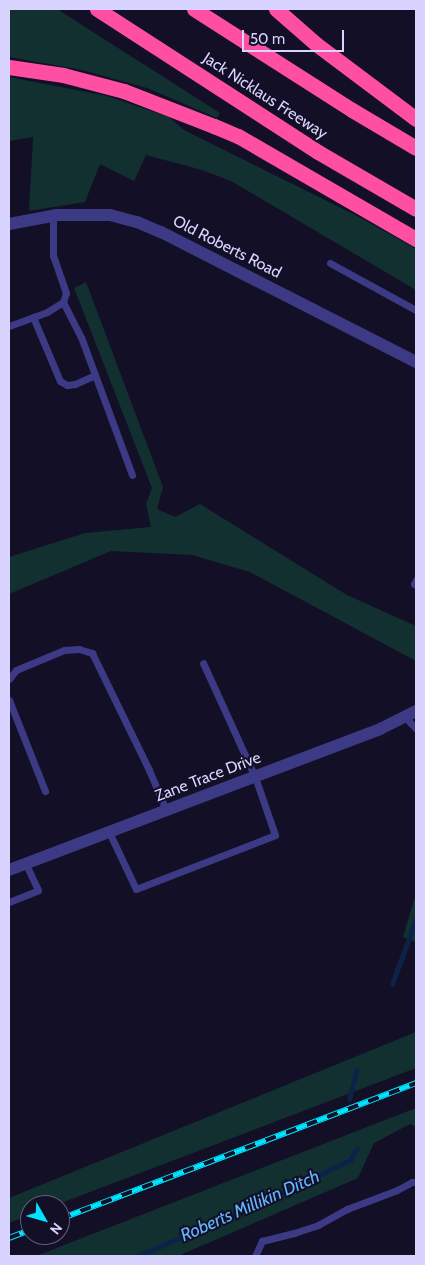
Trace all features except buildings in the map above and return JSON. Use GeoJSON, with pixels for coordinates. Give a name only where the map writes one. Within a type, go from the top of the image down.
{"type":"FeatureCollection","features":[{"type":"Feature","properties":{"kind":"highway","name":"Jack Nicklaus Freeway"},"geometry":{"type":"LineString","coordinates":[[96,9],[318,152],[416,209]]}},
{"type":"Feature","properties":{"kind":"highway"},"geometry":{"type":"LineString","coordinates":[[194,9],[352,110],[416,148]]}},
{"type":"Feature","properties":{"kind":"highway"},"geometry":{"type":"LineString","coordinates":[[276,9],[316,44],[416,119]]}},
{"type":"Feature","properties":{"kind":"highway"},"geometry":{"type":"LineString","coordinates":[[9,67],[63,75],[124,90],[238,136],[416,238]]}},
{"type":"Feature","properties":{"kind":"street","name":"Old Roberts Road"},"geometry":{"type":"LineString","coordinates":[[9,224],[53,216],[110,215],[161,232],[415,358]]}},
{"type":"Feature","properties":{"kind":"street","name":"Zane Trace Drive"},"geometry":{"type":"LineString","coordinates":[[9,870],[380,729],[416,711]]}},
{"type":"Feature","properties":{"kind":"lane"},"geometry":{"type":"LineString","coordinates":[[9,326],[33,317],[63,302],[66,293],[53,256],[53,216]]}},
{"type":"Feature","properties":{"kind":"lane"},"geometry":{"type":"LineString","coordinates":[[330,263],[416,310]]}},
{"type":"Feature","properties":{"kind":"lane"},"geometry":{"type":"LineString","coordinates":[[63,302],[82,337],[132,474]]}},
{"type":"Feature","properties":{"kind":"lane"},"geometry":{"type":"LineString","coordinates":[[33,317],[60,380],[67,385],[75,384],[95,375]]}},
{"type":"Feature","properties":{"kind":"lane"},"geometry":{"type":"LineString","coordinates":[[416,580],[414,584],[416,586]]}},
{"type":"Feature","properties":{"kind":"lane"},"geometry":{"type":"LineString","coordinates":[[9,679],[16,670],[64,650],[79,650],[92,653],[149,770],[166,810]]}},
{"type":"Feature","properties":{"kind":"lane"},"geometry":{"type":"LineString","coordinates":[[109,832],[136,889],[275,835],[255,777],[203,663]]}},
{"type":"Feature","properties":{"kind":"lane"},"geometry":{"type":"LineString","coordinates":[[9,700],[45,791]]}},
{"type":"Feature","properties":{"kind":"lane"},"geometry":{"type":"LineString","coordinates":[[405,717],[416,730]]}},
{"type":"Feature","properties":{"kind":"lane"},"geometry":{"type":"LineString","coordinates":[[9,902],[38,890],[26,864]]}},
{"type":"Feature","properties":{"kind":"lane"},"geometry":{"type":"LineString","coordinates":[[255,1256],[262,1241],[318,1225],[347,1209],[416,1182]]}},
{"type":"Feature","properties":{"kind":"green space"},"geometry":{"type":"Polygon","coordinates":[[[9,9],[57,9],[220,113],[217,118],[147,88],[82,70],[9,57],[9,9]]]}},
{"type":"Feature","properties":{"kind":"green space"},"geometry":{"type":"Polygon","coordinates":[[[9,77],[107,96],[169,117],[184,130],[361,218],[416,249],[416,290],[231,181],[202,170],[146,155],[134,181],[100,164],[85,202],[29,211],[33,137],[9,141],[9,77]]]}},
{"type":"Feature","properties":{"kind":"green space"},"geometry":{"type":"Polygon","coordinates":[[[86,282],[163,487],[157,509],[175,517],[200,504],[347,595],[416,626],[416,661],[250,572],[192,555],[111,551],[9,594],[9,557],[85,533],[151,527],[146,504],[152,488],[74,288],[86,282]]]}},
{"type":"Feature","properties":{"kind":"green space"},"geometry":{"type":"Polygon","coordinates":[[[416,893],[416,942],[403,937],[416,893]]]}},
{"type":"Feature","properties":{"kind":"green space"},"geometry":{"type":"Polygon","coordinates":[[[416,1032],[416,1068],[70,1200],[70,1195],[20,1195],[20,1219],[9,1223],[9,1198],[416,1032]]]}},
{"type":"Feature","properties":{"kind":"green space"},"geometry":{"type":"Polygon","coordinates":[[[416,1108],[416,1127],[410,1124],[374,1143],[358,1178],[178,1256],[36,1256],[64,1245],[70,1245],[70,1243],[416,1108]]]}},
{"type":"Feature","properties":{"kind":"waterway","name":"Roberts Millikin Ditch"},"geometry":{"type":"LineString","coordinates":[[392,984],[416,919]]}},
{"type":"Feature","properties":{"kind":"waterway","name":"Roberts Millikin Ditch"},"geometry":{"type":"LineString","coordinates":[[349,1099],[357,1070]]}},
{"type":"Feature","properties":{"kind":"waterway","name":"Roberts Millikin Ditch"},"geometry":{"type":"LineString","coordinates":[[138,1256],[288,1190],[350,1160],[357,1149]]}},
{"type":"Feature","properties":{"kind":"railway"},"geometry":{"type":"LineString","coordinates":[[70,1215],[416,1083]]}},
{"type":"Feature","properties":{"kind":"railway"},"geometry":{"type":"LineString","coordinates":[[9,1238],[20,1234]]}}]}
